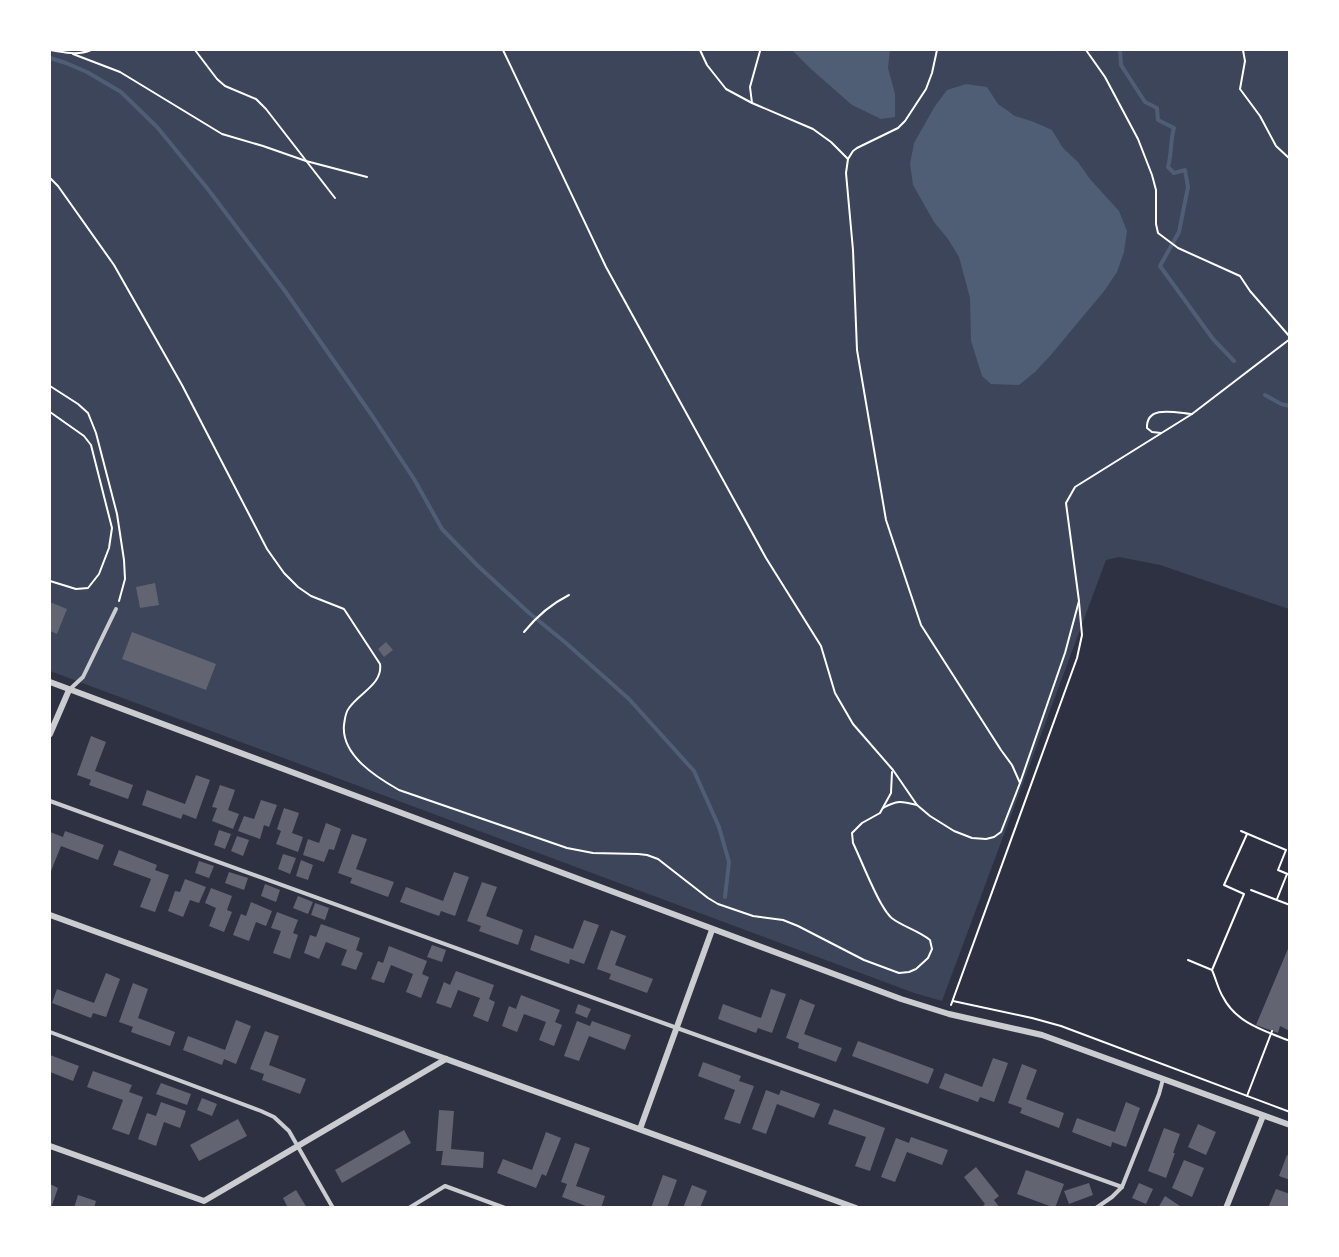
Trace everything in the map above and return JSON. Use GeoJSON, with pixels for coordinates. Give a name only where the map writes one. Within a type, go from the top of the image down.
{"type":"FeatureCollection","features":[{"type":"Feature","properties":{"kind":"street"},"geometry":{"type":"LineString","coordinates":[[50,682],[902,999],[949,1014],[1042,1035],[1290,1125]]}},
{"type":"Feature","properties":{"kind":"street"},"geometry":{"type":"LineString","coordinates":[[50,734],[69,690]]}},
{"type":"Feature","properties":{"kind":"street"},"geometry":{"type":"LineString","coordinates":[[50,915],[856,1208]]}},
{"type":"Feature","properties":{"kind":"street"},"geometry":{"type":"LineString","coordinates":[[640,1129],[712,930]]}},
{"type":"Feature","properties":{"kind":"street"},"geometry":{"type":"LineString","coordinates":[[50,1146],[204,1201],[446,1059]]}},
{"type":"Feature","properties":{"kind":"street"},"geometry":{"type":"LineString","coordinates":[[1226,1208],[1263,1116]]}},
{"type":"Feature","properties":{"kind":"lane"},"geometry":{"type":"LineString","coordinates":[[69,690],[83,677],[116,609]]}},
{"type":"Feature","properties":{"kind":"lane"},"geometry":{"type":"LineString","coordinates":[[50,801],[1122,1187]]}},
{"type":"Feature","properties":{"kind":"lane"},"geometry":{"type":"LineString","coordinates":[[50,1032],[261,1110],[274,1117],[284,1125],[298,1146],[333,1208]]}},
{"type":"Feature","properties":{"kind":"lane"},"geometry":{"type":"LineString","coordinates":[[1096,1208],[1122,1187],[1163,1079]]}},
{"type":"Feature","properties":{"kind":"lane"},"geometry":{"type":"LineString","coordinates":[[409,1208],[445,1186],[505,1208]]}},
{"type":"Feature","properties":{"kind":"path"},"geometry":{"type":"LineString","coordinates":[[50,50],[73,54],[120,72],[222,134],[306,161],[367,177]]}},
{"type":"Feature","properties":{"kind":"path"},"geometry":{"type":"LineString","coordinates":[[73,54],[91,50]]}},
{"type":"Feature","properties":{"kind":"path"},"geometry":{"type":"LineString","coordinates":[[195,50],[217,80],[225,86],[256,99],[261,104],[335,198]]}},
{"type":"Feature","properties":{"kind":"path"},"geometry":{"type":"LineString","coordinates":[[503,50],[606,267],[766,558],[821,646],[835,693],[853,724],[892,770],[917,805],[954,831],[972,838],[986,839],[1001,832],[1065,653],[1078,601]]}},
{"type":"Feature","properties":{"kind":"path"},"geometry":{"type":"LineString","coordinates":[[700,50],[707,65],[726,89],[752,103],[813,129],[831,142],[848,159]]}},
{"type":"Feature","properties":{"kind":"path"},"geometry":{"type":"LineString","coordinates":[[936,50],[932,73],[926,89],[905,122],[898,128],[857,148],[848,159],[846,173],[853,250],[857,350],[886,520],[921,625],[1012,765],[1020,783]]}},
{"type":"Feature","properties":{"kind":"path"},"geometry":{"type":"LineString","coordinates":[[949,1014],[1077,657],[1082,636],[1066,503],[1075,487],[1192,414],[1290,338],[1240,276],[1178,248],[1158,233],[1156,190],[1138,139],[1104,77],[1086,50]]}},
{"type":"Feature","properties":{"kind":"path"},"geometry":{"type":"LineString","coordinates":[[1243,50],[1245,61],[1240,88],[1260,116],[1276,146],[1290,159]]}},
{"type":"Feature","properties":{"kind":"path"},"geometry":{"type":"LineString","coordinates":[[752,103],[750,87],[760,51]]}},
{"type":"Feature","properties":{"kind":"path"},"geometry":{"type":"LineString","coordinates":[[50,178],[114,266],[182,385],[267,549],[284,573],[298,587],[311,596],[344,609],[380,664],[378,679],[347,709],[344,732],[346,744],[355,757],[374,774],[399,789],[567,848],[593,853],[638,854],[658,859],[718,904],[753,915],[783,920],[864,960],[899,973],[916,969],[928,958],[932,949],[930,940],[892,919],[884,908],[854,843],[852,833],[862,823],[880,813],[891,793],[892,770]]}},
{"type":"Feature","properties":{"kind":"path"},"geometry":{"type":"LineString","coordinates":[[50,386],[88,413],[96,433],[117,514],[124,560],[126,579],[116,609]]}},
{"type":"Feature","properties":{"kind":"path"},"geometry":{"type":"LineString","coordinates":[[50,412],[84,436],[91,445],[112,528],[109,548],[99,574],[88,588],[76,589],[50,581]]}},
{"type":"Feature","properties":{"kind":"path"},"geometry":{"type":"LineString","coordinates":[[1162,433],[1152,432],[1147,428],[1150,415],[1158,412],[1192,414]]}},
{"type":"Feature","properties":{"kind":"path"},"geometry":{"type":"LineString","coordinates":[[524,632],[535,618],[569,595]]}},
{"type":"Feature","properties":{"kind":"path"},"geometry":{"type":"LineString","coordinates":[[882,809],[895,802],[917,805]]}},
{"type":"Feature","properties":{"kind":"path"},"geometry":{"type":"LineString","coordinates":[[1241,831],[1286,850],[1278,870],[1288,874],[1277,900]]}},
{"type":"Feature","properties":{"kind":"path"},"geometry":{"type":"LineString","coordinates":[[1247,834],[1224,885],[1244,894],[1212,970],[1222,996],[1239,1017],[1252,1026],[1290,1041]]}},
{"type":"Feature","properties":{"kind":"path"},"geometry":{"type":"LineString","coordinates":[[1251,890],[1290,904]]}},
{"type":"Feature","properties":{"kind":"path"},"geometry":{"type":"LineString","coordinates":[[1188,960],[1212,970]]}},
{"type":"Feature","properties":{"kind":"path"},"geometry":{"type":"LineString","coordinates":[[952,1001],[1061,1026],[1290,1112]]}},
{"type":"Feature","properties":{"kind":"path"},"geometry":{"type":"LineString","coordinates":[[1247,1096],[1271,1032]]}},
{"type":"Feature","properties":{"kind":"shaded area"},"geometry":{"type":"Polygon","coordinates":[[[50,50],[1289,50],[1289,609],[1160,565],[1119,557],[1106,560],[942,1001],[914,993],[50,671],[50,50]]]}},
{"type":"Feature","properties":{"kind":"shaded area"},"geometry":{"type":"Polygon","coordinates":[[[792,50],[890,50],[888,68],[895,94],[895,117],[881,119],[852,105],[792,50]]]}},
{"type":"Feature","properties":{"kind":"shaded area"},"geometry":{"type":"Polygon","coordinates":[[[966,84],[987,87],[998,104],[1015,116],[1052,130],[1063,148],[1078,162],[1119,211],[1127,231],[1124,252],[1117,272],[1105,290],[1050,356],[1019,385],[991,384],[982,376],[971,341],[970,298],[959,257],[934,222],[913,185],[910,164],[914,143],[947,90],[966,84]]]}},
{"type":"Feature","properties":{"kind":"building"},"geometry":{"type":"Polygon","coordinates":[[[155,583],[159,605],[140,608],[136,587],[155,583]]]}},
{"type":"Feature","properties":{"kind":"building"},"geometry":{"type":"Polygon","coordinates":[[[50,602],[67,609],[57,634],[50,631],[50,602]]]}},
{"type":"Feature","properties":{"kind":"building"},"geometry":{"type":"Polygon","coordinates":[[[132,632],[216,664],[206,690],[122,659],[132,632]]]}},
{"type":"Feature","properties":{"kind":"building"},"geometry":{"type":"Polygon","coordinates":[[[386,642],[393,650],[384,657],[378,649],[386,642]]]}},
{"type":"Feature","properties":{"kind":"building"},"geometry":{"type":"Polygon","coordinates":[[[91,736],[106,742],[95,771],[133,785],[128,799],[89,785],[91,780],[77,775],[91,736]]]}},
{"type":"Feature","properties":{"kind":"building"},"geometry":{"type":"Polygon","coordinates":[[[196,775],[210,780],[196,819],[183,814],[181,819],[142,805],[147,790],[185,804],[196,775]]]}},
{"type":"Feature","properties":{"kind":"building"},"geometry":{"type":"Polygon","coordinates":[[[220,785],[235,790],[228,810],[239,814],[233,829],[212,821],[217,808],[212,807],[220,785]]]}},
{"type":"Feature","properties":{"kind":"building"},"geometry":{"type":"Polygon","coordinates":[[[261,800],[277,805],[269,827],[264,825],[260,839],[238,831],[244,816],[254,819],[261,800]]]}},
{"type":"Feature","properties":{"kind":"building"},"geometry":{"type":"Polygon","coordinates":[[[284,808],[299,813],[292,833],[303,837],[298,852],[276,844],[281,831],[277,829],[284,808]]]}},
{"type":"Feature","properties":{"kind":"building"},"geometry":{"type":"Polygon","coordinates":[[[326,823],[341,829],[334,850],[329,849],[324,862],[303,855],[308,839],[319,843],[326,823]]]}},
{"type":"Feature","properties":{"kind":"building"},"geometry":{"type":"Polygon","coordinates":[[[219,830],[231,834],[225,849],[214,845],[219,830]]]}},
{"type":"Feature","properties":{"kind":"building"},"geometry":{"type":"Polygon","coordinates":[[[65,831],[104,845],[98,860],[61,846],[51,871],[50,832],[63,837],[65,831]]]}},
{"type":"Feature","properties":{"kind":"building"},"geometry":{"type":"Polygon","coordinates":[[[352,834],[367,839],[356,869],[394,882],[388,897],[350,883],[352,878],[338,873],[352,834]]]}},
{"type":"Feature","properties":{"kind":"building"},"geometry":{"type":"Polygon","coordinates":[[[237,836],[249,840],[243,856],[231,851],[237,836]]]}},
{"type":"Feature","properties":{"kind":"building"},"geometry":{"type":"Polygon","coordinates":[[[119,850],[157,865],[155,870],[169,875],[155,912],[140,907],[151,879],[113,865],[119,850]]]}},
{"type":"Feature","properties":{"kind":"building"},"geometry":{"type":"Polygon","coordinates":[[[283,854],[296,858],[290,874],[278,869],[283,854]]]}},
{"type":"Feature","properties":{"kind":"building"},"geometry":{"type":"Polygon","coordinates":[[[301,860],[313,865],[308,880],[296,876],[301,860]]]}},
{"type":"Feature","properties":{"kind":"building"},"geometry":{"type":"Polygon","coordinates":[[[199,861],[214,866],[209,878],[195,873],[199,861]]]}},
{"type":"Feature","properties":{"kind":"building"},"geometry":{"type":"Polygon","coordinates":[[[229,872],[248,878],[244,890],[225,883],[229,872]]]}},
{"type":"Feature","properties":{"kind":"building"},"geometry":{"type":"Polygon","coordinates":[[[454,872],[469,877],[455,916],[441,911],[439,916],[400,902],[406,887],[443,901],[454,872]]]}},
{"type":"Feature","properties":{"kind":"building"},"geometry":{"type":"Polygon","coordinates":[[[185,879],[206,887],[199,903],[190,900],[183,917],[168,911],[175,891],[180,892],[185,879]]]}},
{"type":"Feature","properties":{"kind":"building"},"geometry":{"type":"Polygon","coordinates":[[[482,882],[497,887],[486,916],[523,930],[518,945],[479,931],[481,926],[467,921],[482,882]]]}},
{"type":"Feature","properties":{"kind":"building"},"geometry":{"type":"Polygon","coordinates":[[[265,884],[280,890],[276,902],[261,896],[265,884]]]}},
{"type":"Feature","properties":{"kind":"building"},"geometry":{"type":"Polygon","coordinates":[[[211,888],[232,896],[227,910],[232,912],[224,932],[209,926],[216,908],[205,903],[211,888]]]}},
{"type":"Feature","properties":{"kind":"building"},"geometry":{"type":"Polygon","coordinates":[[[298,896],[313,902],[308,914],[293,908],[298,896]]]}},
{"type":"Feature","properties":{"kind":"building"},"geometry":{"type":"Polygon","coordinates":[[[251,902],[272,911],[266,926],[256,922],[249,941],[233,935],[241,914],[246,916],[251,902]]]}},
{"type":"Feature","properties":{"kind":"building"},"geometry":{"type":"Polygon","coordinates":[[[315,903],[329,908],[325,920],[311,915],[315,903]]]}},
{"type":"Feature","properties":{"kind":"building"},"geometry":{"type":"Polygon","coordinates":[[[277,912],[298,920],[293,933],[298,935],[290,959],[273,953],[281,931],[271,928],[277,912]]]}},
{"type":"Feature","properties":{"kind":"building"},"geometry":{"type":"Polygon","coordinates":[[[584,920],[599,925],[584,964],[570,959],[569,964],[530,950],[535,935],[573,949],[584,920]]]}},
{"type":"Feature","properties":{"kind":"building"},"geometry":{"type":"Polygon","coordinates":[[[321,924],[360,938],[356,950],[363,953],[356,970],[341,965],[347,950],[326,942],[319,959],[304,953],[310,935],[316,937],[321,924]]]}},
{"type":"Feature","properties":{"kind":"building"},"geometry":{"type":"Polygon","coordinates":[[[611,930],[626,936],[615,965],[653,979],[647,993],[609,979],[611,974],[597,969],[611,930]]]}},
{"type":"Feature","properties":{"kind":"building"},"geometry":{"type":"Polygon","coordinates":[[[1290,944],[1290,1031],[1280,1026],[1278,1033],[1256,1025],[1290,944]]]}},
{"type":"Feature","properties":{"kind":"building"},"geometry":{"type":"Polygon","coordinates":[[[432,945],[446,950],[442,962],[427,957],[432,945]]]}},
{"type":"Feature","properties":{"kind":"building"},"geometry":{"type":"Polygon","coordinates":[[[389,946],[427,961],[422,974],[429,977],[421,998],[406,992],[413,974],[391,965],[384,983],[371,979],[378,961],[383,963],[389,946]]]}},
{"type":"Feature","properties":{"kind":"building"},"geometry":{"type":"Polygon","coordinates":[[[456,971],[494,985],[489,999],[495,1002],[488,1022],[473,1016],[480,998],[458,990],[451,1008],[436,1003],[444,982],[450,985],[456,971]]]}},
{"type":"Feature","properties":{"kind":"building"},"geometry":{"type":"Polygon","coordinates":[[[106,973],[120,979],[106,1017],[93,1013],[91,1018],[52,1003],[57,989],[94,1003],[106,973]]]}},
{"type":"Feature","properties":{"kind":"building"},"geometry":{"type":"Polygon","coordinates":[[[133,983],[148,989],[138,1018],[175,1032],[170,1046],[131,1032],[133,1027],[119,1022],[133,983]]]}},
{"type":"Feature","properties":{"kind":"building"},"geometry":{"type":"Polygon","coordinates":[[[771,989],[786,994],[772,1033],[758,1028],[756,1033],[718,1019],[723,1004],[761,1018],[771,989]]]}},
{"type":"Feature","properties":{"kind":"building"},"geometry":{"type":"Polygon","coordinates":[[[521,995],[560,1010],[555,1022],[562,1025],[554,1046],[539,1040],[546,1022],[524,1014],[517,1032],[502,1026],[509,1006],[516,1009],[521,995]]]}},
{"type":"Feature","properties":{"kind":"building"},"geometry":{"type":"Polygon","coordinates":[[[800,999],[815,1005],[804,1034],[842,1048],[836,1062],[798,1048],[799,1043],[786,1038],[800,999]]]}},
{"type":"Feature","properties":{"kind":"building"},"geometry":{"type":"Polygon","coordinates":[[[578,1004],[591,1009],[587,1018],[575,1013],[578,1004]]]}},
{"type":"Feature","properties":{"kind":"building"},"geometry":{"type":"Polygon","coordinates":[[[236,1020],[251,1026],[236,1064],[224,1059],[222,1065],[183,1050],[188,1036],[225,1050],[236,1020]]]}},
{"type":"Feature","properties":{"kind":"building"},"geometry":{"type":"Polygon","coordinates":[[[577,1021],[590,1026],[592,1021],[631,1035],[625,1050],[589,1036],[579,1061],[564,1056],[577,1021]]]}},
{"type":"Feature","properties":{"kind":"building"},"geometry":{"type":"Polygon","coordinates":[[[265,1031],[279,1036],[269,1065],[306,1079],[300,1094],[262,1080],[264,1074],[250,1069],[265,1031]]]}},
{"type":"Feature","properties":{"kind":"building"},"geometry":{"type":"Polygon","coordinates":[[[858,1041],[934,1069],[928,1084],[852,1056],[858,1041]]]}},
{"type":"Feature","properties":{"kind":"building"},"geometry":{"type":"Polygon","coordinates":[[[50,1055],[79,1066],[73,1081],[50,1072],[50,1055]]]}},
{"type":"Feature","properties":{"kind":"building"},"geometry":{"type":"Polygon","coordinates":[[[993,1058],[1008,1063],[994,1102],[980,1097],[978,1102],[939,1088],[945,1073],[982,1087],[993,1058]]]}},
{"type":"Feature","properties":{"kind":"building"},"geometry":{"type":"Polygon","coordinates":[[[703,1062],[741,1076],[739,1081],[754,1086],[740,1124],[724,1119],[735,1090],[698,1076],[703,1062]]]}},
{"type":"Feature","properties":{"kind":"building"},"geometry":{"type":"Polygon","coordinates":[[[1022,1064],[1037,1070],[1026,1099],[1064,1113],[1059,1128],[1020,1113],[1022,1108],[1008,1103],[1022,1064]]]}},
{"type":"Feature","properties":{"kind":"building"},"geometry":{"type":"Polygon","coordinates":[[[93,1071],[132,1085],[129,1092],[143,1097],[129,1135],[112,1129],[123,1100],[87,1087],[93,1071]]]}},
{"type":"Feature","properties":{"kind":"building"},"geometry":{"type":"Polygon","coordinates":[[[161,1083],[191,1094],[187,1105],[156,1094],[161,1083]]]}},
{"type":"Feature","properties":{"kind":"building"},"geometry":{"type":"Polygon","coordinates":[[[766,1090],[779,1095],[781,1090],[820,1104],[814,1118],[777,1104],[766,1134],[752,1129],[766,1090]]]}},
{"type":"Feature","properties":{"kind":"building"},"geometry":{"type":"Polygon","coordinates":[[[202,1098],[217,1104],[212,1116],[197,1110],[202,1098]]]}},
{"type":"Feature","properties":{"kind":"building"},"geometry":{"type":"Polygon","coordinates":[[[161,1102],[186,1111],[180,1128],[164,1122],[156,1146],[138,1139],[147,1113],[156,1116],[161,1102]]]}},
{"type":"Feature","properties":{"kind":"building"},"geometry":{"type":"Polygon","coordinates":[[[1126,1102],[1140,1108],[1126,1147],[1112,1142],[1111,1147],[1072,1132],[1077,1118],[1115,1132],[1126,1102]]]}},
{"type":"Feature","properties":{"kind":"building"},"geometry":{"type":"Polygon","coordinates":[[[834,1109],[885,1128],[870,1171],[855,1166],[866,1137],[828,1124],[834,1109]]]}},
{"type":"Feature","properties":{"kind":"building"},"geometry":{"type":"Polygon","coordinates":[[[439,1110],[454,1111],[451,1149],[484,1152],[483,1168],[441,1165],[443,1151],[436,1151],[439,1110]]]}},
{"type":"Feature","properties":{"kind":"building"},"geometry":{"type":"Polygon","coordinates":[[[238,1119],[247,1136],[199,1161],[190,1145],[238,1119]]]}},
{"type":"Feature","properties":{"kind":"building"},"geometry":{"type":"Polygon","coordinates":[[[1198,1124],[1216,1132],[1206,1155],[1188,1147],[1198,1124]]]}},
{"type":"Feature","properties":{"kind":"building"},"geometry":{"type":"Polygon","coordinates":[[[1164,1128],[1180,1134],[1166,1178],[1148,1171],[1164,1128]]]}},
{"type":"Feature","properties":{"kind":"building"},"geometry":{"type":"Polygon","coordinates":[[[404,1130],[411,1143],[342,1183],[335,1170],[404,1130]]]}},
{"type":"Feature","properties":{"kind":"building"},"geometry":{"type":"Polygon","coordinates":[[[546,1132],[561,1138],[546,1176],[542,1174],[536,1188],[497,1173],[503,1159],[532,1170],[546,1132]]]}},
{"type":"Feature","properties":{"kind":"building"},"geometry":{"type":"Polygon","coordinates":[[[911,1137],[948,1150],[942,1165],[907,1152],[895,1182],[881,1177],[896,1138],[909,1143],[911,1137]]]}},
{"type":"Feature","properties":{"kind":"building"},"geometry":{"type":"Polygon","coordinates":[[[575,1143],[590,1148],[576,1186],[605,1196],[601,1208],[591,1208],[562,1197],[567,1184],[561,1182],[575,1143]]]}},
{"type":"Feature","properties":{"kind":"building"},"geometry":{"type":"Polygon","coordinates":[[[1287,1155],[1290,1156],[1290,1180],[1279,1176],[1287,1155]]]}},
{"type":"Feature","properties":{"kind":"building"},"geometry":{"type":"Polygon","coordinates":[[[1184,1160],[1204,1168],[1192,1197],[1172,1188],[1184,1160]]]}},
{"type":"Feature","properties":{"kind":"building"},"geometry":{"type":"Polygon","coordinates":[[[976,1167],[999,1196],[994,1200],[1000,1208],[981,1208],[985,1204],[964,1177],[976,1167]]]}},
{"type":"Feature","properties":{"kind":"building"},"geometry":{"type":"Polygon","coordinates":[[[1026,1170],[1064,1184],[1055,1208],[1017,1194],[1026,1170]]]}},
{"type":"Feature","properties":{"kind":"building"},"geometry":{"type":"Polygon","coordinates":[[[663,1175],[677,1180],[667,1208],[651,1208],[663,1175]]]}},
{"type":"Feature","properties":{"kind":"building"},"geometry":{"type":"Polygon","coordinates":[[[1089,1183],[1093,1195],[1069,1204],[1064,1191],[1089,1183]]]}},
{"type":"Feature","properties":{"kind":"building"},"geometry":{"type":"Polygon","coordinates":[[[1139,1183],[1153,1189],[1146,1204],[1132,1198],[1139,1183]]]}},
{"type":"Feature","properties":{"kind":"building"},"geometry":{"type":"Polygon","coordinates":[[[50,1184],[58,1188],[51,1208],[50,1208],[50,1184]]]}},
{"type":"Feature","properties":{"kind":"building"},"geometry":{"type":"Polygon","coordinates":[[[692,1185],[707,1191],[700,1208],[683,1208],[692,1185]]]}},
{"type":"Feature","properties":{"kind":"building"},"geometry":{"type":"Polygon","coordinates":[[[1276,1189],[1290,1194],[1287,1208],[1268,1208],[1276,1189]]]}},
{"type":"Feature","properties":{"kind":"building"},"geometry":{"type":"Polygon","coordinates":[[[296,1190],[307,1208],[288,1208],[283,1198],[296,1190]]]}},
{"type":"Feature","properties":{"kind":"building"},"geometry":{"type":"Polygon","coordinates":[[[78,1195],[96,1201],[94,1208],[74,1208],[78,1195]]]}},
{"type":"Feature","properties":{"kind":"building"},"geometry":{"type":"Polygon","coordinates":[[[1165,1196],[1183,1208],[1158,1208],[1165,1196]]]}},
{"type":"Feature","properties":{"kind":"waterway"},"geometry":{"type":"LineString","coordinates":[[1120,50],[1121,65],[1145,102],[1157,108],[1158,120],[1174,128],[1168,167],[1174,173],[1185,170],[1188,187],[1179,232],[1160,266],[1213,339],[1234,361]]}},
{"type":"Feature","properties":{"kind":"waterway"},"geometry":{"type":"LineString","coordinates":[[50,58],[87,72],[121,92],[157,127],[207,188],[285,291],[414,479],[442,529],[528,612],[629,699],[694,771],[719,827],[729,862],[725,897]]}},
{"type":"Feature","properties":{"kind":"waterway"},"geometry":{"type":"LineString","coordinates":[[1265,395],[1290,406]]}}]}
